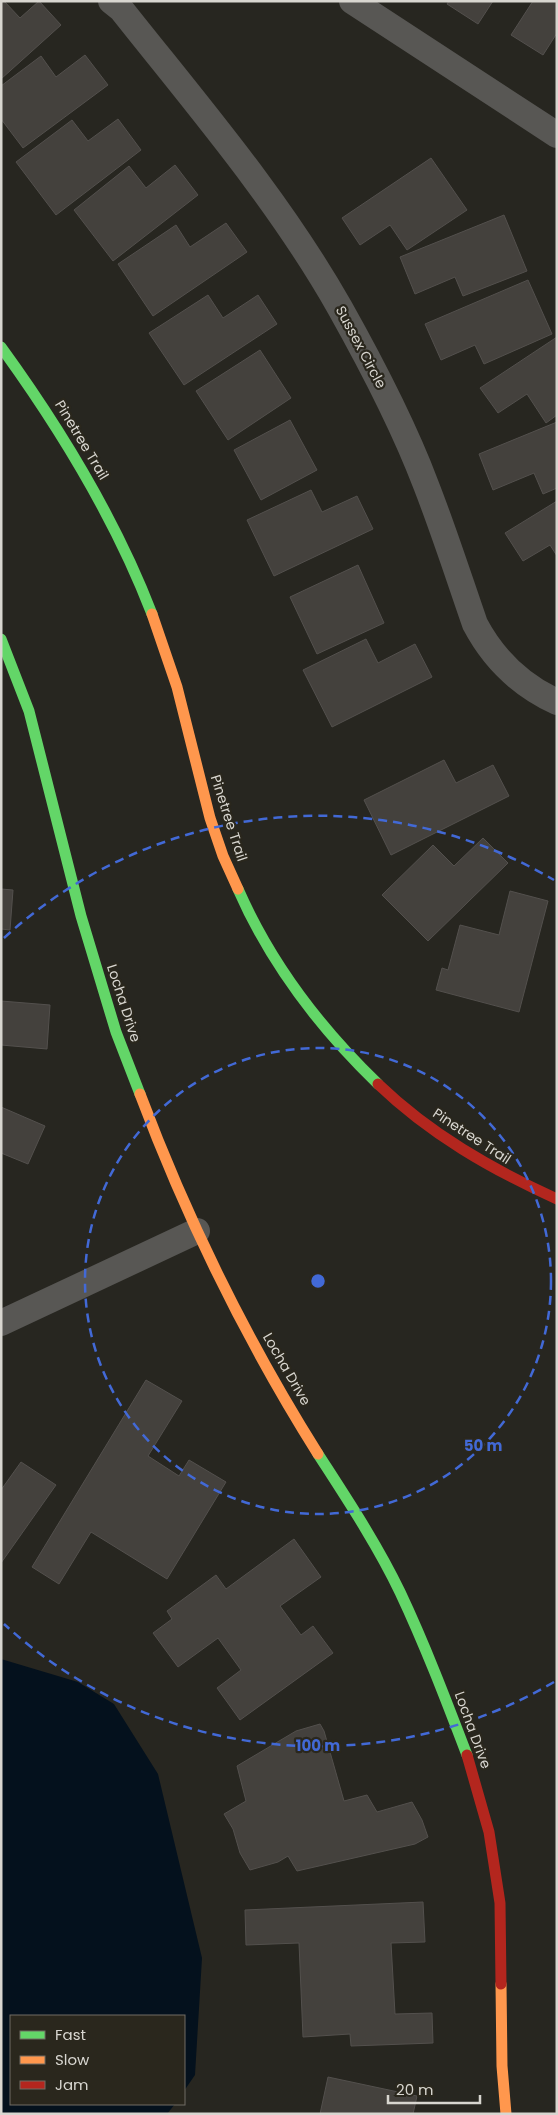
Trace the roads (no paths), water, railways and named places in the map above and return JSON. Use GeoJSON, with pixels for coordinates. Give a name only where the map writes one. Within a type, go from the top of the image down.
{"type":"FeatureCollection","features":[{"type":"Feature","properties":{"kind":"street"},"geometry":{"type":"LineString","coordinates":[[352,1],[557,135]]}},
{"type":"Feature","properties":{"kind":"street","name":"Sussex Circle"},"geometry":{"type":"LineString","coordinates":[[121,4],[286,223],[339,307],[386,394],[426,484],[475,624],[485,643],[501,663],[520,680],[557,702]]}},
{"type":"Feature","properties":{"kind":"street","name":"Pinetree Trail"},"geometry":{"type":"LineString","coordinates":[[1,347],[41,400],[70,447],[117,532],[151,612],[179,694],[208,808],[223,856],[254,923],[292,987],[338,1045],[391,1098],[472,1156],[515,1180],[557,1199]]}},
{"type":"Feature","properties":{"kind":"street","name":"Locha Drive"},"geometry":{"type":"LineString","coordinates":[[1,639],[29,711],[81,916],[116,1032],[159,1145],[197,1231],[252,1339],[312,1444],[373,1540],[400,1592],[424,1646],[470,1762],[489,1832],[500,1903],[502,2066],[506,2114]]}},
{"type":"Feature","properties":{"kind":"street"},"geometry":{"type":"LineString","coordinates":[[1,1323],[197,1231]]}},
{"type":"Feature","properties":{"kind":"water"},"geometry":{"type":"Polygon","coordinates":[[[1,1659],[78,1682],[114,1704],[158,1774],[202,1958],[195,2075],[185,2090],[185,2015],[10,2015],[10,2105],[174,2105],[167,2114],[1,2114],[1,1659]]]}}]}
